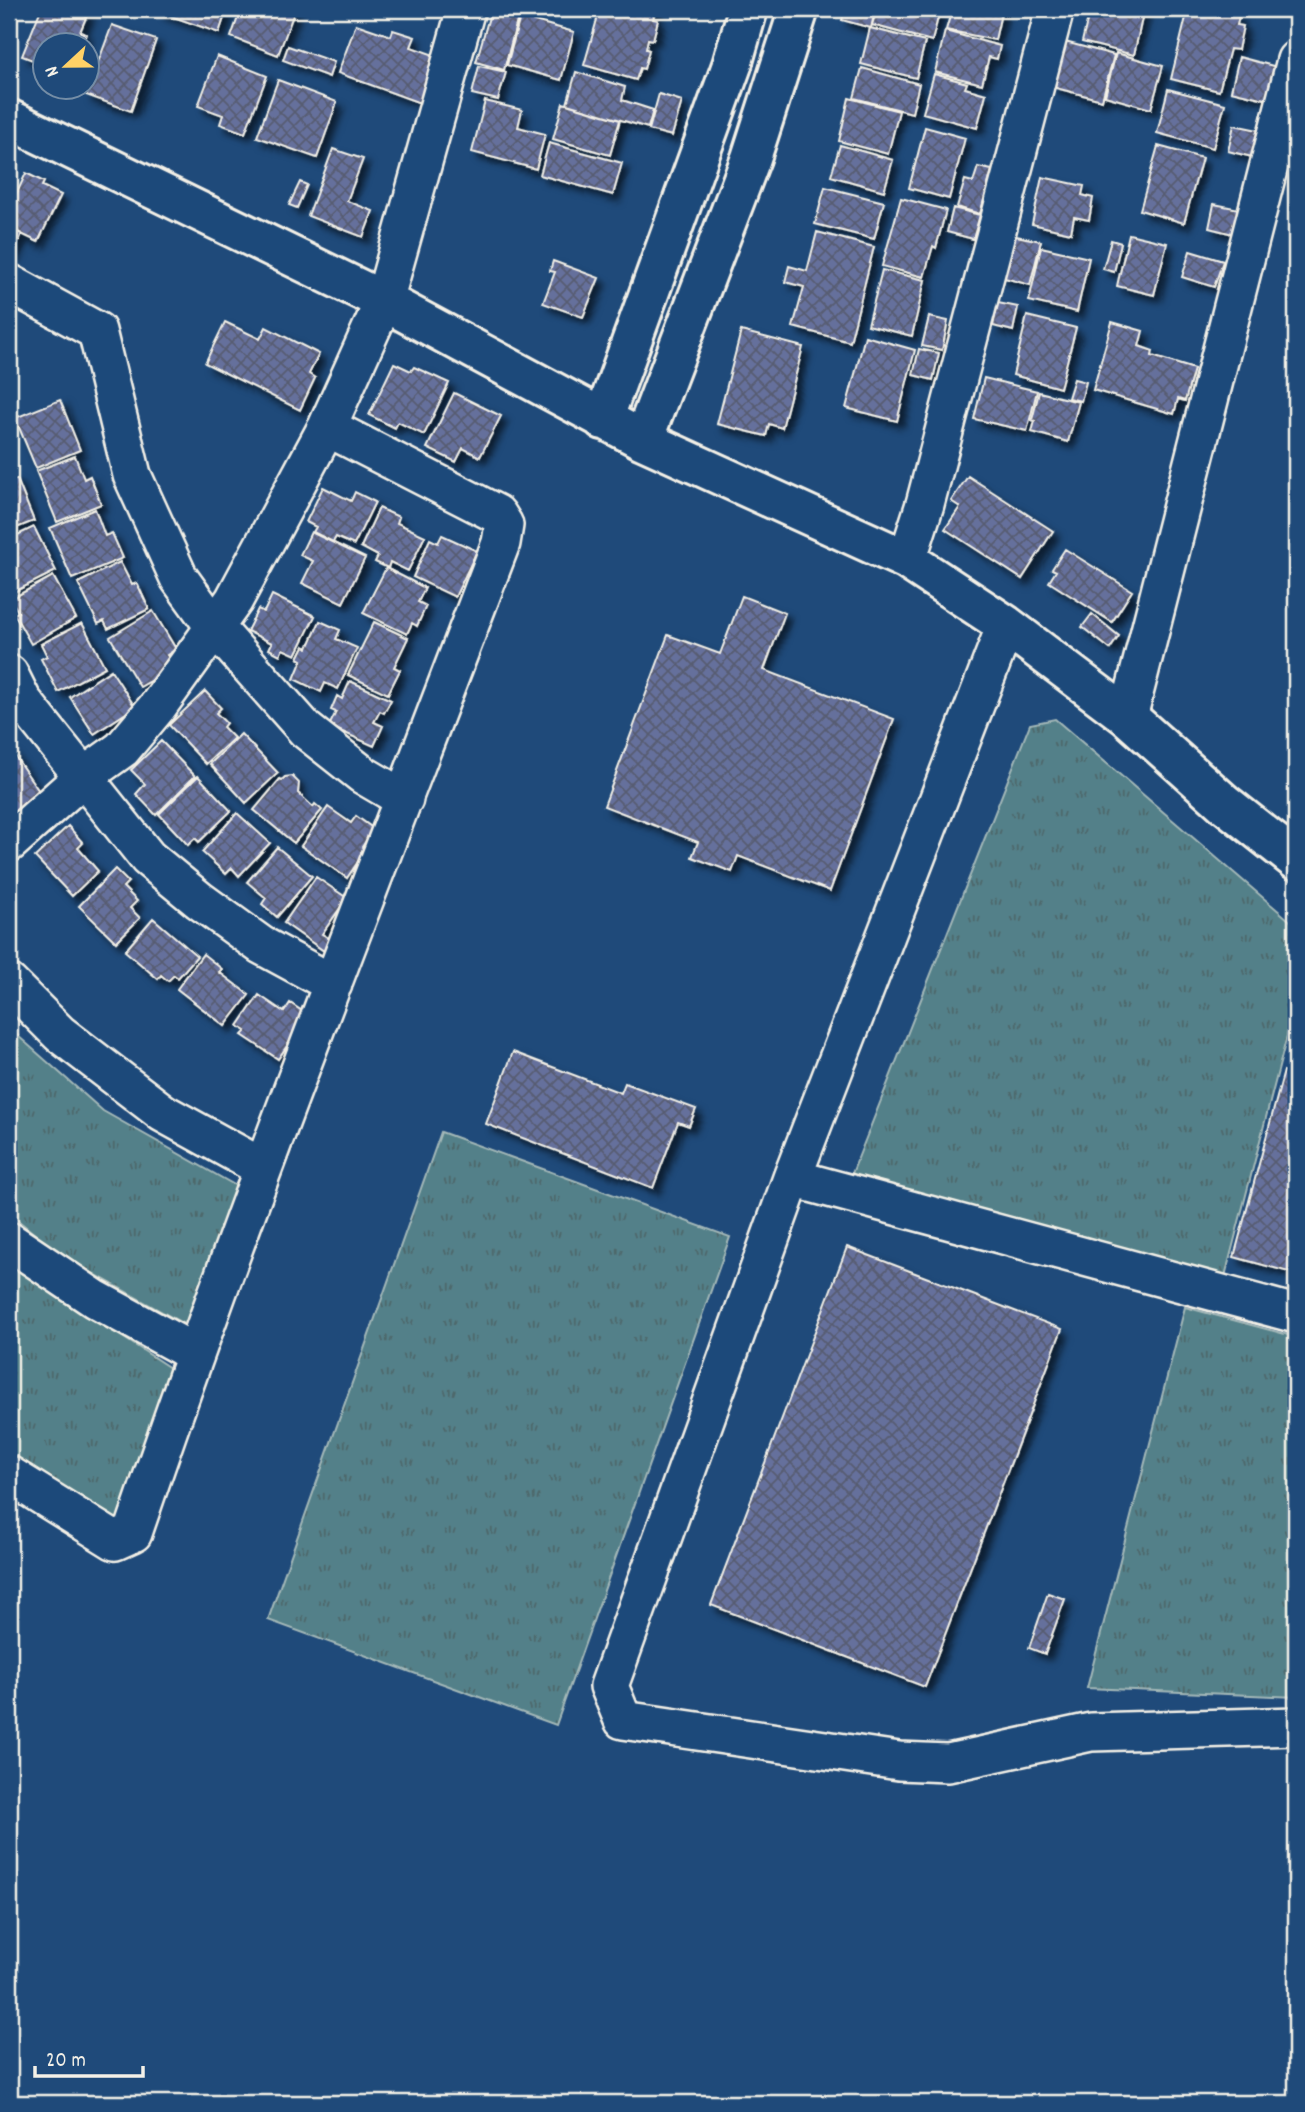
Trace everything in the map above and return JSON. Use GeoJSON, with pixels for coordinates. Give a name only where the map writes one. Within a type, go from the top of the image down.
{"type":"FeatureCollection","features":[{"type":"Feature","properties":{"kind":"street"},"geometry":{"type":"LineString","coordinates":[[9,843],[83,777],[122,749],[158,706],[234,600],[327,427],[384,301],[466,9]]}},
{"type":"Feature","properties":{"kind":"street"},"geometry":{"type":"LineString","coordinates":[[603,420],[732,65],[748,9]]}},
{"type":"Feature","properties":{"kind":"street"},"geometry":{"type":"LineString","coordinates":[[643,440],[751,158],[799,9]]}},
{"type":"Feature","properties":{"kind":"street"},"geometry":{"type":"LineString","coordinates":[[907,560],[925,504],[1055,9]]}},
{"type":"Feature","properties":{"kind":"street"},"geometry":{"type":"LineString","coordinates":[[1128,718],[1296,60]]}},
{"type":"Feature","properties":{"kind":"street"},"geometry":{"type":"LineString","coordinates":[[9,119],[384,301],[643,440],[907,560],[1006,625],[1128,718],[1224,803],[1294,852]]}},
{"type":"Feature","properties":{"kind":"street"},"geometry":{"type":"LineString","coordinates":[[9,283],[97,331],[132,475],[179,578],[214,625],[306,730],[363,775],[404,799]]}},
{"type":"Feature","properties":{"kind":"street"},"geometry":{"type":"LineString","coordinates":[[9,1475],[115,1541],[133,1533],[194,1353],[497,556],[505,525],[497,514],[327,427]]}},
{"type":"Feature","properties":{"kind":"street"},"geometry":{"type":"LineString","coordinates":[[1006,625],[792,1178],[609,1686],[623,1720],[899,1761],[948,1763],[1091,1732],[1296,1726]]}},
{"type":"Feature","properties":{"kind":"street"},"geometry":{"type":"LineString","coordinates":[[9,674],[22,699],[148,858],[199,900],[261,945],[333,984]]}},
{"type":"Feature","properties":{"kind":"street"},"geometry":{"type":"LineString","coordinates":[[9,983],[60,1034],[163,1113],[263,1168]]}},
{"type":"Feature","properties":{"kind":"street"},"geometry":{"type":"LineString","coordinates":[[792,1178],[1296,1314]]}},
{"type":"Feature","properties":{"kind":"street"},"geometry":{"type":"LineString","coordinates":[[9,1241],[95,1299],[194,1353]]}},
{"type":"Feature","properties":{"kind":"green space"},"geometry":{"type":"Polygon","coordinates":[[[1055,719],[1296,926],[1296,1001],[1222,1288],[851,1176],[1030,724],[1055,719]]]}},
{"type":"Feature","properties":{"kind":"green space"},"geometry":{"type":"Polygon","coordinates":[[[9,1028],[103,1111],[245,1191],[193,1329],[62,1256],[9,1213],[9,1028]]]}},
{"type":"Feature","properties":{"kind":"green space"},"geometry":{"type":"Polygon","coordinates":[[[441,1132],[730,1237],[556,1725],[268,1620],[441,1132]]]}},
{"type":"Feature","properties":{"kind":"green space"},"geometry":{"type":"Polygon","coordinates":[[[9,1263],[173,1370],[119,1525],[9,1465],[9,1263]]]}},
{"type":"Feature","properties":{"kind":"green space"},"geometry":{"type":"Polygon","coordinates":[[[1185,1307],[1296,1337],[1296,1697],[1087,1688],[1185,1307]]]}},
{"type":"Feature","properties":{"kind":"building"},"geometry":{"type":"Polygon","coordinates":[[[41,9],[78,9],[88,13],[80,32],[32,32],[32,60],[22,56],[41,9]]]}},
{"type":"Feature","properties":{"kind":"building"},"geometry":{"type":"Polygon","coordinates":[[[160,9],[227,9],[219,33],[159,12],[160,9]]]}},
{"type":"Feature","properties":{"kind":"building"},"geometry":{"type":"Polygon","coordinates":[[[241,9],[295,10],[278,55],[231,37],[241,9]]]}},
{"type":"Feature","properties":{"kind":"building"},"geometry":{"type":"Polygon","coordinates":[[[600,9],[656,9],[653,19],[658,20],[653,40],[648,39],[646,49],[649,50],[644,69],[640,68],[636,80],[584,65],[600,9]]]}},
{"type":"Feature","properties":{"kind":"building"},"geometry":{"type":"Polygon","coordinates":[[[845,9],[875,11],[871,28],[842,20],[845,9]]]}},
{"type":"Feature","properties":{"kind":"building"},"geometry":{"type":"Polygon","coordinates":[[[877,9],[940,10],[932,41],[872,25],[877,9]]]}},
{"type":"Feature","properties":{"kind":"building"},"geometry":{"type":"Polygon","coordinates":[[[952,9],[1002,9],[995,40],[946,30],[952,9]]]}},
{"type":"Feature","properties":{"kind":"building"},"geometry":{"type":"Polygon","coordinates":[[[1090,9],[1144,9],[1134,55],[1082,42],[1090,9]]]}},
{"type":"Feature","properties":{"kind":"building"},"geometry":{"type":"Polygon","coordinates":[[[1188,9],[1206,9],[1239,16],[1237,25],[1243,26],[1238,50],[1230,49],[1219,91],[1171,79],[1188,9]]]}},
{"type":"Feature","properties":{"kind":"building"},"geometry":{"type":"Polygon","coordinates":[[[491,10],[518,17],[504,70],[476,62],[491,10]]]}},
{"type":"Feature","properties":{"kind":"building"},"geometry":{"type":"Polygon","coordinates":[[[520,17],[574,32],[561,80],[507,65],[520,17]]]}},
{"type":"Feature","properties":{"kind":"building"},"geometry":{"type":"Polygon","coordinates":[[[356,24],[391,36],[393,30],[415,37],[411,47],[437,56],[420,103],[338,73],[356,24]]]}},
{"type":"Feature","properties":{"kind":"building"},"geometry":{"type":"Polygon","coordinates":[[[112,25],[156,40],[131,111],[102,101],[102,52],[112,25]]]}},
{"type":"Feature","properties":{"kind":"building"},"geometry":{"type":"Polygon","coordinates":[[[870,28],[925,42],[916,78],[861,64],[870,28]]]}},
{"type":"Feature","properties":{"kind":"building"},"geometry":{"type":"Polygon","coordinates":[[[945,31],[1000,46],[997,59],[989,57],[982,84],[935,72],[945,31]]]}},
{"type":"Feature","properties":{"kind":"building"},"geometry":{"type":"Polygon","coordinates":[[[1065,42],[1114,55],[1102,100],[1052,87],[1065,42]]]}},
{"type":"Feature","properties":{"kind":"building"},"geometry":{"type":"Polygon","coordinates":[[[288,46],[334,62],[329,77],[283,60],[288,46]]]}},
{"type":"Feature","properties":{"kind":"building"},"geometry":{"type":"Polygon","coordinates":[[[1116,53],[1163,66],[1151,109],[1105,96],[1116,53]]]}},
{"type":"Feature","properties":{"kind":"building"},"geometry":{"type":"Polygon","coordinates":[[[217,56],[267,76],[245,133],[220,124],[223,115],[198,106],[217,56]]]}},
{"type":"Feature","properties":{"kind":"building"},"geometry":{"type":"Polygon","coordinates":[[[1239,57],[1277,67],[1269,100],[1231,91],[1239,57]]]}},
{"type":"Feature","properties":{"kind":"building"},"geometry":{"type":"Polygon","coordinates":[[[479,66],[506,72],[498,100],[472,94],[479,66]]]}},
{"type":"Feature","properties":{"kind":"building"},"geometry":{"type":"Polygon","coordinates":[[[862,68],[919,84],[912,113],[854,98],[862,68]]]}},
{"type":"Feature","properties":{"kind":"building"},"geometry":{"type":"Polygon","coordinates":[[[576,72],[625,87],[622,100],[653,110],[648,128],[567,104],[576,72]]]}},
{"type":"Feature","properties":{"kind":"building"},"geometry":{"type":"Polygon","coordinates":[[[934,74],[967,83],[965,88],[986,94],[977,128],[923,113],[934,74]]]}},
{"type":"Feature","properties":{"kind":"building"},"geometry":{"type":"Polygon","coordinates":[[[278,80],[337,102],[317,158],[257,137],[278,80]]]}},
{"type":"Feature","properties":{"kind":"building"},"geometry":{"type":"Polygon","coordinates":[[[1168,89],[1225,104],[1213,148],[1157,133],[1168,89]]]}},
{"type":"Feature","properties":{"kind":"building"},"geometry":{"type":"Polygon","coordinates":[[[659,94],[682,101],[672,136],[649,130],[659,94]]]}},
{"type":"Feature","properties":{"kind":"building"},"geometry":{"type":"Polygon","coordinates":[[[849,98],[899,111],[888,154],[839,141],[849,98]]]}},
{"type":"Feature","properties":{"kind":"building"},"geometry":{"type":"Polygon","coordinates":[[[485,101],[522,110],[518,127],[545,134],[536,169],[472,152],[485,101]]]}},
{"type":"Feature","properties":{"kind":"building"},"geometry":{"type":"Polygon","coordinates":[[[563,103],[620,120],[610,155],[553,139],[563,103]]]}},
{"type":"Feature","properties":{"kind":"building"},"geometry":{"type":"Polygon","coordinates":[[[1234,125],[1263,131],[1256,158],[1228,151],[1234,125]]]}},
{"type":"Feature","properties":{"kind":"building"},"geometry":{"type":"Polygon","coordinates":[[[925,127],[965,138],[949,199],[909,188],[925,127]]]}},
{"type":"Feature","properties":{"kind":"building"},"geometry":{"type":"Polygon","coordinates":[[[549,143],[622,163],[613,195],[540,175],[549,143]]]}},
{"type":"Feature","properties":{"kind":"building"},"geometry":{"type":"Polygon","coordinates":[[[840,145],[893,160],[884,191],[831,176],[840,145]]]}},
{"type":"Feature","properties":{"kind":"building"},"geometry":{"type":"Polygon","coordinates":[[[1158,146],[1202,158],[1184,223],[1140,210],[1158,146]]]}},
{"type":"Feature","properties":{"kind":"building"},"geometry":{"type":"Polygon","coordinates":[[[333,149],[363,159],[347,201],[373,211],[363,237],[308,216],[333,149]]]}},
{"type":"Feature","properties":{"kind":"building"},"geometry":{"type":"Polygon","coordinates":[[[978,167],[992,170],[980,214],[957,207],[965,180],[973,182],[978,167]]]}},
{"type":"Feature","properties":{"kind":"building"},"geometry":{"type":"Polygon","coordinates":[[[26,173],[44,182],[42,186],[61,195],[38,242],[9,228],[9,210],[26,173]]]}},
{"type":"Feature","properties":{"kind":"building"},"geometry":{"type":"Polygon","coordinates":[[[1042,177],[1084,186],[1082,195],[1093,198],[1089,220],[1074,217],[1071,233],[1032,224],[1042,177]]]}},
{"type":"Feature","properties":{"kind":"building"},"geometry":{"type":"Polygon","coordinates":[[[300,182],[307,185],[297,208],[289,205],[300,182]]]}},
{"type":"Feature","properties":{"kind":"building"},"geometry":{"type":"Polygon","coordinates":[[[825,187],[884,202],[874,239],[815,224],[825,187]]]}},
{"type":"Feature","properties":{"kind":"building"},"geometry":{"type":"Polygon","coordinates":[[[901,198],[946,210],[936,248],[933,246],[924,277],[882,266],[901,198]]]}},
{"type":"Feature","properties":{"kind":"building"},"geometry":{"type":"Polygon","coordinates":[[[1214,204],[1239,209],[1233,234],[1209,228],[1214,204]]]}},
{"type":"Feature","properties":{"kind":"building"},"geometry":{"type":"Polygon","coordinates":[[[953,208],[980,215],[973,239],[947,232],[953,208]]]}},
{"type":"Feature","properties":{"kind":"building"},"geometry":{"type":"Polygon","coordinates":[[[9,228],[22,234],[12,256],[9,255],[9,228]]]}},
{"type":"Feature","properties":{"kind":"building"},"geometry":{"type":"Polygon","coordinates":[[[817,232],[874,247],[850,342],[793,327],[804,287],[785,282],[789,266],[807,271],[817,232]]]}},
{"type":"Feature","properties":{"kind":"building"},"geometry":{"type":"Polygon","coordinates":[[[1129,234],[1167,243],[1154,295],[1117,286],[1129,234]]]}},
{"type":"Feature","properties":{"kind":"building"},"geometry":{"type":"Polygon","coordinates":[[[1011,235],[1041,241],[1030,285],[1001,277],[1011,235]]]}},
{"type":"Feature","properties":{"kind":"building"},"geometry":{"type":"Polygon","coordinates":[[[1111,240],[1121,243],[1114,272],[1103,269],[1111,240]]]}},
{"type":"Feature","properties":{"kind":"building"},"geometry":{"type":"Polygon","coordinates":[[[1041,247],[1089,258],[1077,312],[1029,301],[1041,247]]]}},
{"type":"Feature","properties":{"kind":"building"},"geometry":{"type":"Polygon","coordinates":[[[1190,251],[1223,261],[1214,287],[1182,277],[1190,251]]]}},
{"type":"Feature","properties":{"kind":"building"},"geometry":{"type":"Polygon","coordinates":[[[553,261],[599,278],[583,317],[543,303],[555,272],[550,271],[553,261]]]}},
{"type":"Feature","properties":{"kind":"building"},"geometry":{"type":"Polygon","coordinates":[[[882,270],[925,280],[912,336],[868,325],[882,270]]]}},
{"type":"Feature","properties":{"kind":"building"},"geometry":{"type":"Polygon","coordinates":[[[998,303],[1018,307],[1013,331],[993,326],[998,303]]]}},
{"type":"Feature","properties":{"kind":"building"},"geometry":{"type":"Polygon","coordinates":[[[1027,316],[1076,328],[1060,388],[1013,375],[1027,316]]]}},
{"type":"Feature","properties":{"kind":"building"},"geometry":{"type":"Polygon","coordinates":[[[929,317],[948,321],[942,350],[922,346],[929,317]]]}},
{"type":"Feature","properties":{"kind":"building"},"geometry":{"type":"Polygon","coordinates":[[[225,322],[260,339],[266,327],[319,354],[309,374],[315,378],[300,410],[205,363],[225,322]]]}},
{"type":"Feature","properties":{"kind":"building"},"geometry":{"type":"Polygon","coordinates":[[[1112,322],[1143,331],[1139,346],[1153,351],[1152,356],[1194,369],[1185,401],[1178,399],[1174,414],[1093,390],[1112,322]]]}},
{"type":"Feature","properties":{"kind":"building"},"geometry":{"type":"Polygon","coordinates":[[[741,331],[803,347],[782,428],[769,424],[766,436],[717,424],[741,331]]]}},
{"type":"Feature","properties":{"kind":"building"},"geometry":{"type":"Polygon","coordinates":[[[865,336],[915,350],[897,421],[846,408],[865,336]]]}},
{"type":"Feature","properties":{"kind":"building"},"geometry":{"type":"Polygon","coordinates":[[[919,349],[939,353],[933,380],[913,375],[919,349]]]}},
{"type":"Feature","properties":{"kind":"building"},"geometry":{"type":"Polygon","coordinates":[[[394,363],[411,371],[414,367],[449,383],[424,435],[398,422],[395,428],[369,415],[394,363]]]}},
{"type":"Feature","properties":{"kind":"building"},"geometry":{"type":"Polygon","coordinates":[[[984,378],[1037,391],[1027,431],[974,419],[984,378]]]}},
{"type":"Feature","properties":{"kind":"building"},"geometry":{"type":"Polygon","coordinates":[[[1074,379],[1086,382],[1081,401],[1068,398],[1074,379]]]}},
{"type":"Feature","properties":{"kind":"building"},"geometry":{"type":"Polygon","coordinates":[[[1039,392],[1079,402],[1068,442],[1032,432],[1039,392]]]}},
{"type":"Feature","properties":{"kind":"building"},"geometry":{"type":"Polygon","coordinates":[[[454,393],[501,416],[480,457],[463,448],[456,462],[427,448],[454,393]]]}},
{"type":"Feature","properties":{"kind":"building"},"geometry":{"type":"Polygon","coordinates":[[[60,400],[80,450],[36,468],[15,418],[60,400]]]}},
{"type":"Feature","properties":{"kind":"building"},"geometry":{"type":"Polygon","coordinates":[[[75,456],[84,479],[90,476],[101,504],[57,522],[36,471],[75,456]]]}},
{"type":"Feature","properties":{"kind":"building"},"geometry":{"type":"Polygon","coordinates":[[[12,476],[14,480],[17,479],[34,521],[9,531],[9,477],[12,476]]]}},
{"type":"Feature","properties":{"kind":"building"},"geometry":{"type":"Polygon","coordinates":[[[968,476],[1053,531],[1022,579],[945,529],[960,507],[951,501],[968,476]]]}},
{"type":"Feature","properties":{"kind":"building"},"geometry":{"type":"Polygon","coordinates":[[[323,487],[351,501],[355,492],[375,502],[354,545],[336,537],[333,542],[313,532],[316,527],[306,522],[323,487]]]}},
{"type":"Feature","properties":{"kind":"building"},"geometry":{"type":"Polygon","coordinates":[[[379,508],[399,517],[397,523],[425,536],[408,571],[390,562],[388,568],[375,562],[378,556],[361,547],[379,508]]]}},
{"type":"Feature","properties":{"kind":"building"},"geometry":{"type":"Polygon","coordinates":[[[95,509],[105,536],[112,533],[123,558],[72,579],[50,528],[95,509]]]}},
{"type":"Feature","properties":{"kind":"building"},"geometry":{"type":"Polygon","coordinates":[[[34,527],[56,571],[10,594],[9,539],[34,527]]]}},
{"type":"Feature","properties":{"kind":"building"},"geometry":{"type":"Polygon","coordinates":[[[311,532],[365,558],[343,603],[302,583],[313,561],[300,555],[311,532]]]}},
{"type":"Feature","properties":{"kind":"building"},"geometry":{"type":"Polygon","coordinates":[[[442,535],[477,551],[455,597],[413,577],[430,539],[438,543],[442,535]]]}},
{"type":"Feature","properties":{"kind":"building"},"geometry":{"type":"Polygon","coordinates":[[[1065,549],[1132,591],[1112,622],[1049,582],[1056,571],[1052,569],[1065,549]]]}},
{"type":"Feature","properties":{"kind":"building"},"geometry":{"type":"Polygon","coordinates":[[[120,562],[132,585],[137,583],[149,609],[108,629],[104,621],[98,624],[78,583],[120,562]]]}},
{"type":"Feature","properties":{"kind":"building"},"geometry":{"type":"Polygon","coordinates":[[[386,568],[425,588],[418,602],[426,606],[417,626],[412,623],[407,634],[363,613],[386,568]]]}},
{"type":"Feature","properties":{"kind":"building"},"geometry":{"type":"Polygon","coordinates":[[[53,576],[76,618],[31,644],[14,614],[18,612],[11,599],[53,576]]]}},
{"type":"Feature","properties":{"kind":"building"},"geometry":{"type":"Polygon","coordinates":[[[272,595],[315,616],[296,655],[283,649],[280,655],[269,649],[272,643],[247,631],[258,609],[264,612],[272,595]]]}},
{"type":"Feature","properties":{"kind":"building"},"geometry":{"type":"Polygon","coordinates":[[[742,596],[785,613],[764,670],[894,719],[830,891],[738,856],[732,872],[692,857],[698,842],[604,806],[668,635],[720,654],[742,596]]]}},
{"type":"Feature","properties":{"kind":"building"},"geometry":{"type":"Polygon","coordinates":[[[153,611],[176,649],[167,655],[175,667],[140,687],[110,637],[153,611]]]}},
{"type":"Feature","properties":{"kind":"building"},"geometry":{"type":"Polygon","coordinates":[[[1092,614],[1119,636],[1110,649],[1082,627],[1092,614]]]}},
{"type":"Feature","properties":{"kind":"building"},"geometry":{"type":"Polygon","coordinates":[[[320,621],[340,630],[336,639],[357,648],[338,689],[325,683],[321,692],[294,679],[302,660],[298,658],[304,646],[308,648],[320,621]]]}},
{"type":"Feature","properties":{"kind":"building"},"geometry":{"type":"Polygon","coordinates":[[[374,622],[408,638],[394,667],[400,670],[388,694],[348,675],[374,622]]]}},
{"type":"Feature","properties":{"kind":"building"},"geometry":{"type":"Polygon","coordinates":[[[82,623],[105,667],[58,692],[41,659],[47,656],[41,644],[82,623]]]}},
{"type":"Feature","properties":{"kind":"building"},"geometry":{"type":"Polygon","coordinates":[[[111,670],[135,707],[94,734],[70,697],[111,670]]]}},
{"type":"Feature","properties":{"kind":"building"},"geometry":{"type":"Polygon","coordinates":[[[350,681],[391,700],[384,713],[380,711],[374,722],[383,726],[374,746],[329,726],[336,712],[331,710],[337,696],[342,699],[350,681]]]}},
{"type":"Feature","properties":{"kind":"building"},"geometry":{"type":"Polygon","coordinates":[[[205,691],[221,708],[216,713],[226,723],[223,727],[234,738],[206,764],[169,725],[205,691]]]}},
{"type":"Feature","properties":{"kind":"building"},"geometry":{"type":"Polygon","coordinates":[[[241,734],[278,773],[246,803],[210,764],[241,734]]]}},
{"type":"Feature","properties":{"kind":"building"},"geometry":{"type":"Polygon","coordinates":[[[161,741],[195,776],[156,815],[136,794],[145,784],[131,770],[161,741]]]}},
{"type":"Feature","properties":{"kind":"building"},"geometry":{"type":"Polygon","coordinates":[[[9,750],[43,797],[9,821],[9,750]]]}},
{"type":"Feature","properties":{"kind":"building"},"geometry":{"type":"Polygon","coordinates":[[[198,776],[231,811],[199,842],[195,838],[188,845],[159,814],[198,776]]]}},
{"type":"Feature","properties":{"kind":"building"},"geometry":{"type":"Polygon","coordinates":[[[292,776],[299,783],[298,793],[313,807],[315,804],[322,810],[294,843],[254,810],[280,779],[292,776]]]}},
{"type":"Feature","properties":{"kind":"building"},"geometry":{"type":"Polygon","coordinates":[[[328,807],[351,823],[356,816],[374,829],[362,847],[366,850],[347,878],[301,846],[328,807]]]}},
{"type":"Feature","properties":{"kind":"building"},"geometry":{"type":"Polygon","coordinates":[[[237,813],[270,843],[239,876],[232,868],[226,874],[202,852],[237,813]]]}},
{"type":"Feature","properties":{"kind":"building"},"geometry":{"type":"Polygon","coordinates":[[[68,826],[83,843],[78,848],[98,871],[72,896],[35,857],[68,826]]]}},
{"type":"Feature","properties":{"kind":"building"},"geometry":{"type":"Polygon","coordinates":[[[277,847],[312,876],[277,917],[262,904],[266,898],[247,882],[277,847]]]}},
{"type":"Feature","properties":{"kind":"building"},"geometry":{"type":"Polygon","coordinates":[[[115,869],[128,882],[123,887],[137,901],[130,908],[140,918],[116,942],[79,906],[115,869]]]}},
{"type":"Feature","properties":{"kind":"building"},"geometry":{"type":"Polygon","coordinates":[[[316,877],[347,898],[322,934],[332,940],[324,951],[284,923],[316,877]]]}},
{"type":"Feature","properties":{"kind":"building"},"geometry":{"type":"Polygon","coordinates":[[[153,918],[197,956],[178,978],[174,975],[168,981],[161,975],[158,979],[125,951],[153,918]]]}},
{"type":"Feature","properties":{"kind":"building"},"geometry":{"type":"Polygon","coordinates":[[[203,954],[222,969],[219,972],[249,995],[225,1026],[177,989],[203,954]]]}},
{"type":"Feature","properties":{"kind":"building"},"geometry":{"type":"Polygon","coordinates":[[[259,995],[284,1012],[290,1003],[308,1015],[278,1059],[242,1035],[246,1031],[238,1026],[259,995]]]}},
{"type":"Feature","properties":{"kind":"building"},"geometry":{"type":"Polygon","coordinates":[[[513,1052],[621,1093],[625,1083],[696,1109],[689,1126],[678,1122],[653,1188],[486,1124],[513,1052]]]}},
{"type":"Feature","properties":{"kind":"building"},"geometry":{"type":"Polygon","coordinates":[[[1284,1071],[1296,1074],[1296,1274],[1234,1257],[1284,1071]]]}},
{"type":"Feature","properties":{"kind":"building"},"geometry":{"type":"Polygon","coordinates":[[[847,1247],[1062,1329],[925,1687],[711,1605],[847,1247]]]}},
{"type":"Feature","properties":{"kind":"building"},"geometry":{"type":"Polygon","coordinates":[[[1048,1593],[1065,1599],[1045,1654],[1029,1648],[1048,1593]]]}}]}
